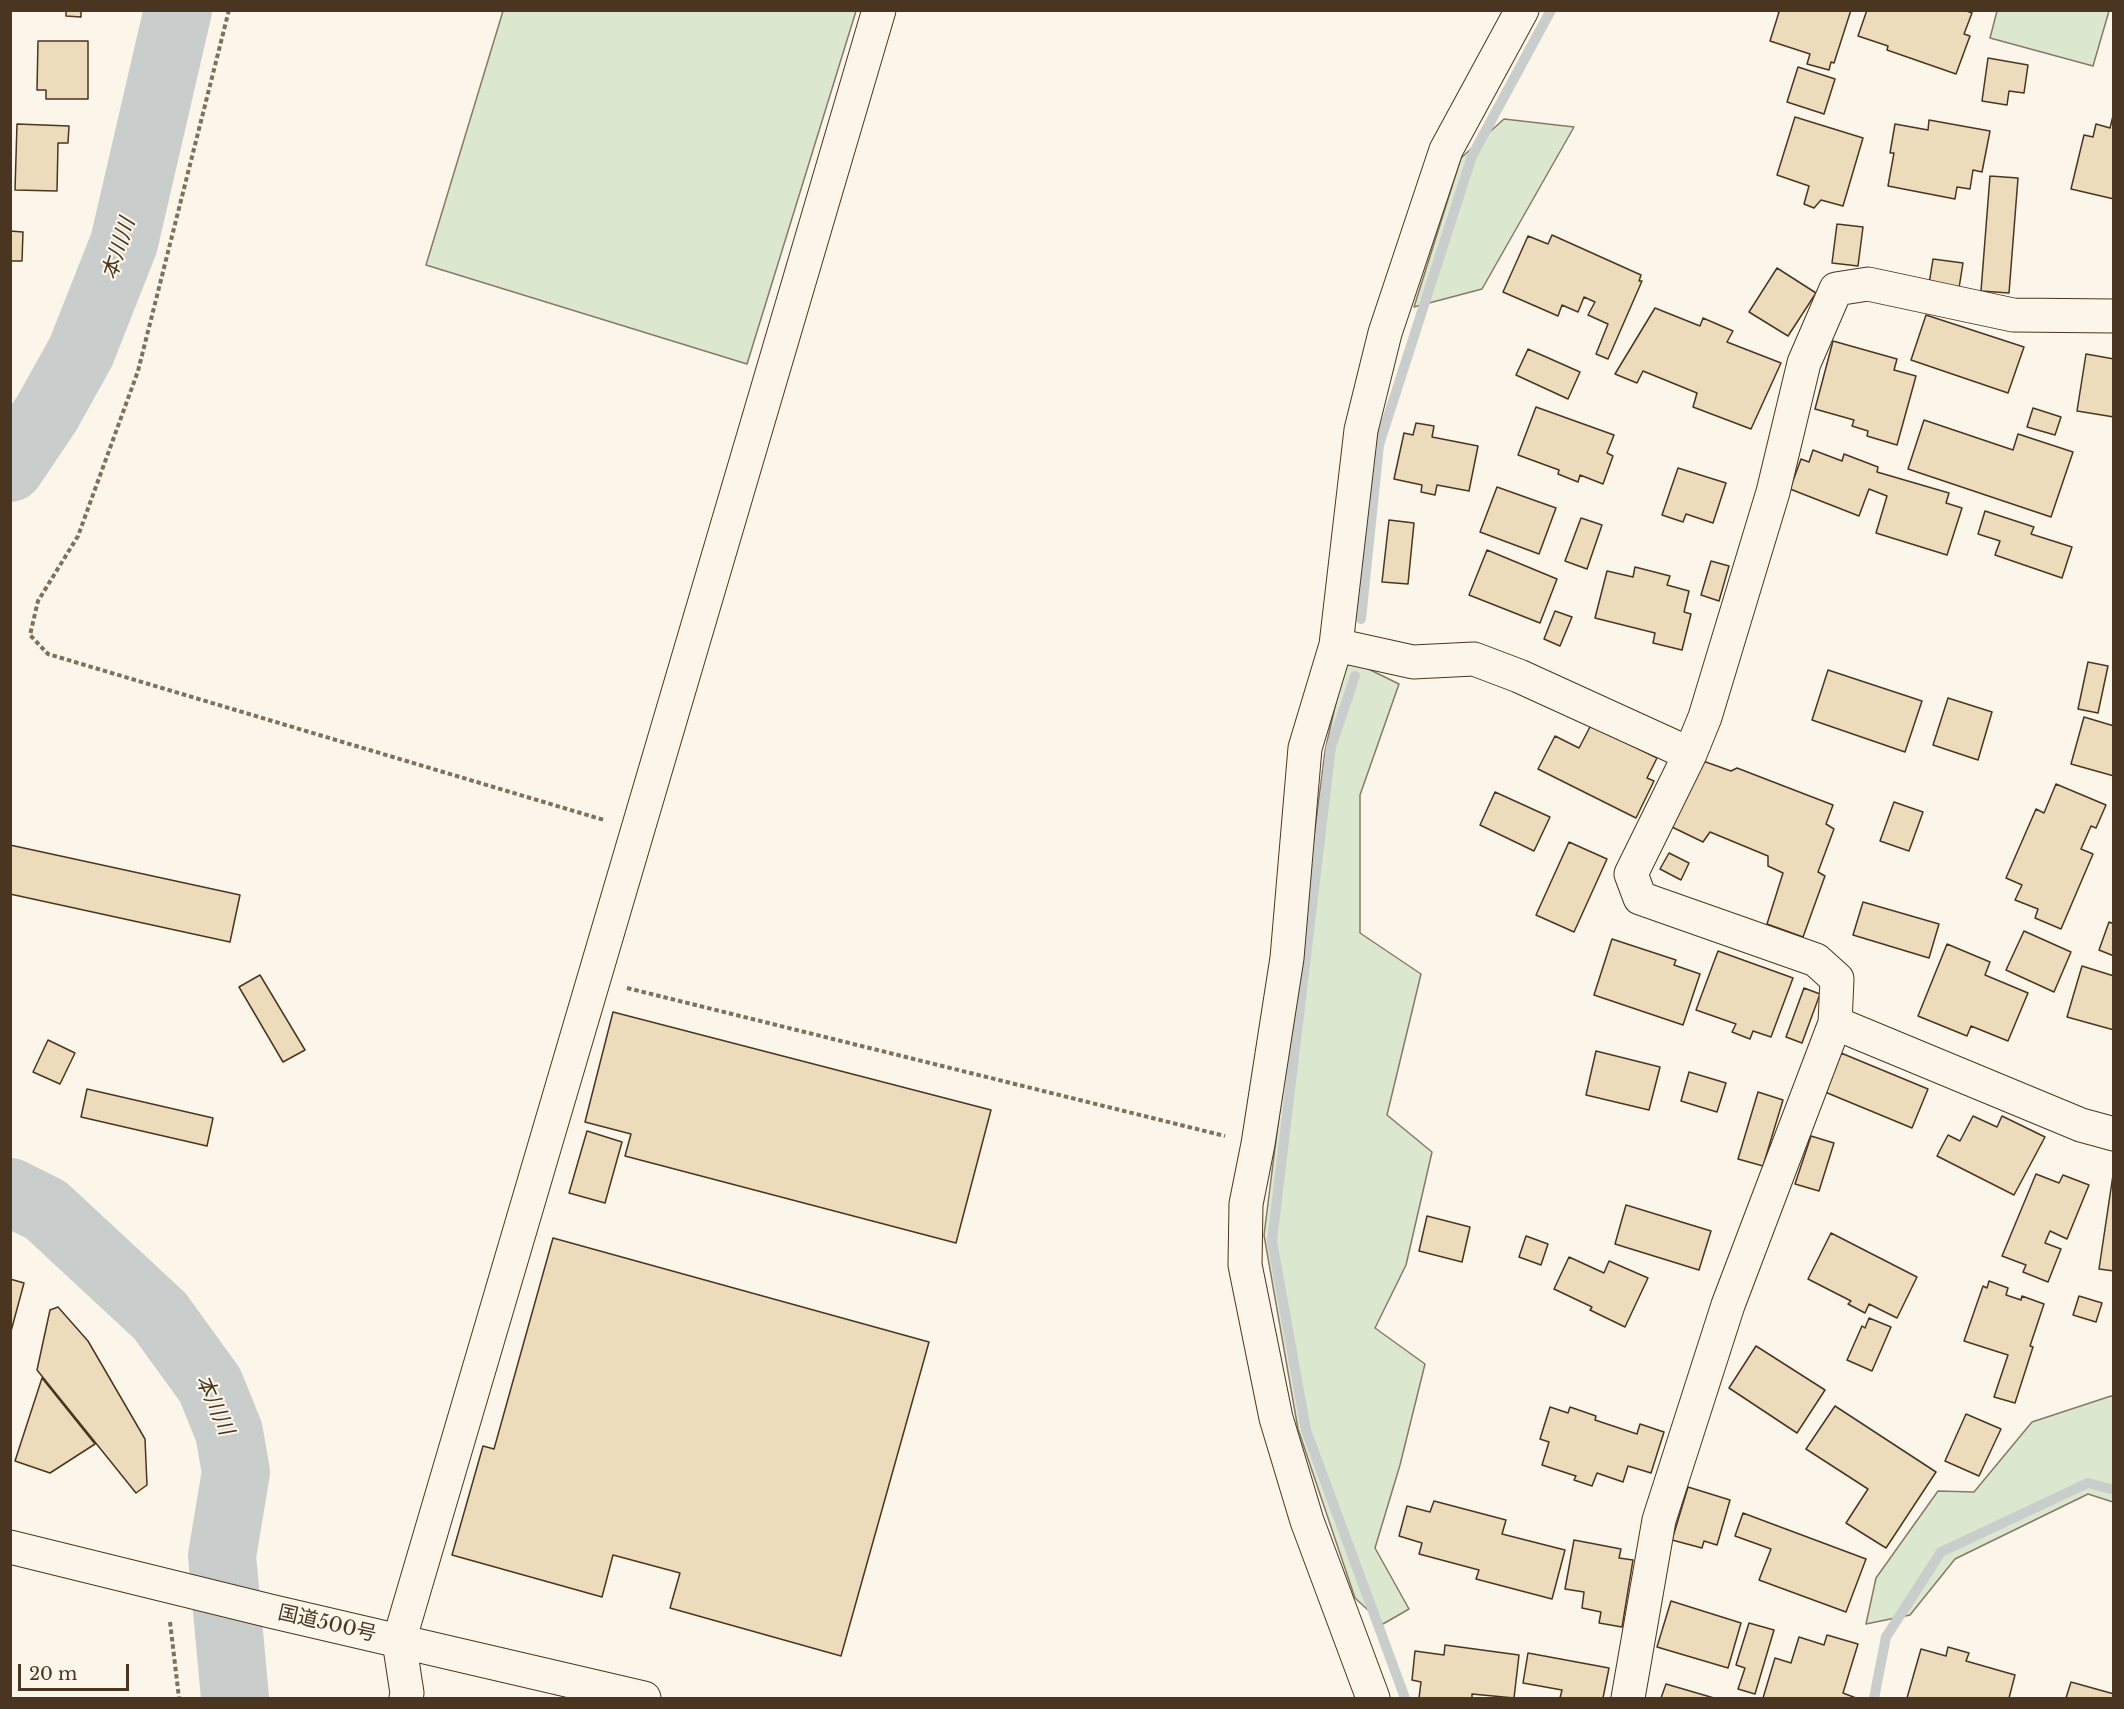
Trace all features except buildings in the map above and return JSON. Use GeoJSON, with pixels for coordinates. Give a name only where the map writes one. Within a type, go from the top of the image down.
{"type":"FeatureCollection","features":[{"type":"Feature","properties":{"kind":"main road"},"geometry":{"type":"LineString","coordinates":[[406,1698],[399,1641],[879,10]]}},
{"type":"Feature","properties":{"kind":"main road"},"geometry":{"type":"LineString","coordinates":[[1373,1698],[1307,1521],[1276,1418],[1245,1265],[1246,1204],[1258,1144],[1287,958],[1305,748],[1336,645],[1360,430],[1385,333],[1446,150],[1521,10]]}},
{"type":"Feature","properties":{"kind":"main road"},"geometry":{"type":"LineString","coordinates":[[1628,1698],[1659,1520],[1728,1305],[1835,1023],[1838,979],[1816,960],[1640,898],[1631,874],[1690,754],[1705,717],[1773,492],[1804,363],[1836,289],[1869,284],[2013,315],[2114,316]]}},
{"type":"Feature","properties":{"kind":"main road"},"geometry":{"type":"LineString","coordinates":[[1336,645],[1413,663],[1473,659],[1519,675],[1690,754]]}},
{"type":"Feature","properties":{"kind":"main road"},"geometry":{"type":"LineString","coordinates":[[1835,1023],[2081,1125],[2114,1134]]}},
{"type":"Feature","properties":{"kind":"main road","name":"国道500号"},"geometry":{"type":"LineString","coordinates":[[10,1547],[270,1611],[644,1698]]}},
{"type":"Feature","properties":{"kind":"path"},"geometry":{"type":"LineString","coordinates":[[229,10],[138,371],[78,536],[38,602],[30,635],[48,654],[638,830]]}},
{"type":"Feature","properties":{"kind":"path"},"geometry":{"type":"LineString","coordinates":[[594,980],[1258,1144]]}},
{"type":"Feature","properties":{"kind":"path"},"geometry":{"type":"LineString","coordinates":[[164,1584],[179,1698]]}},
{"type":"Feature","properties":{"kind":"green space"},"geometry":{"type":"Polygon","coordinates":[[[1997,10],[2109,11],[2093,66],[1990,38],[1997,10]]]}},
{"type":"Feature","properties":{"kind":"green space"},"geometry":{"type":"Polygon","coordinates":[[[503,11],[856,11],[747,364],[426,265],[503,11]]]}},
{"type":"Feature","properties":{"kind":"green space"},"geometry":{"type":"Polygon","coordinates":[[[1504,119],[1574,127],[1482,289],[1414,307],[1461,158],[1504,119]]]}},
{"type":"Feature","properties":{"kind":"green space"},"geometry":{"type":"Polygon","coordinates":[[[1346,658],[1399,684],[1360,795],[1360,933],[1421,974],[1387,1115],[1432,1152],[1406,1265],[1375,1328],[1425,1364],[1400,1465],[1375,1548],[1409,1609],[1383,1624],[1355,1598],[1298,1429],[1264,1235],[1325,751],[1346,658]]]}},
{"type":"Feature","properties":{"kind":"green space"},"geometry":{"type":"Polygon","coordinates":[[[2111,1396],[2114,1397],[2113,1502],[2088,1494],[1955,1559],[1910,1615],[1866,1624],[1876,1578],[1938,1491],[1974,1492],[2032,1422],[2111,1396]]]}},
{"type":"Feature","properties":{"kind":"waterway","name":"本川川"},"geometry":{"type":"LineString","coordinates":[[10,468],[47,413],[81,352],[124,243],[178,10]]}},
{"type":"Feature","properties":{"kind":"waterway"},"geometry":{"type":"LineString","coordinates":[[1361,619],[1379,445],[1472,156],[1551,10]]}},
{"type":"Feature","properties":{"kind":"waterway"},"geometry":{"type":"LineString","coordinates":[[1355,676],[1331,747],[1272,1241],[1306,1430],[1405,1698]]}},
{"type":"Feature","properties":{"kind":"waterway","name":"本川川"},"geometry":{"type":"LineString","coordinates":[[10,1192],[46,1210],[160,1316],[210,1385],[229,1432],[236,1472],[222,1556],[235,1698]]}},
{"type":"Feature","properties":{"kind":"waterway"},"geometry":{"type":"LineString","coordinates":[[1874,1698],[1886,1637],[1941,1552],[2088,1483],[2114,1490]]}}]}
